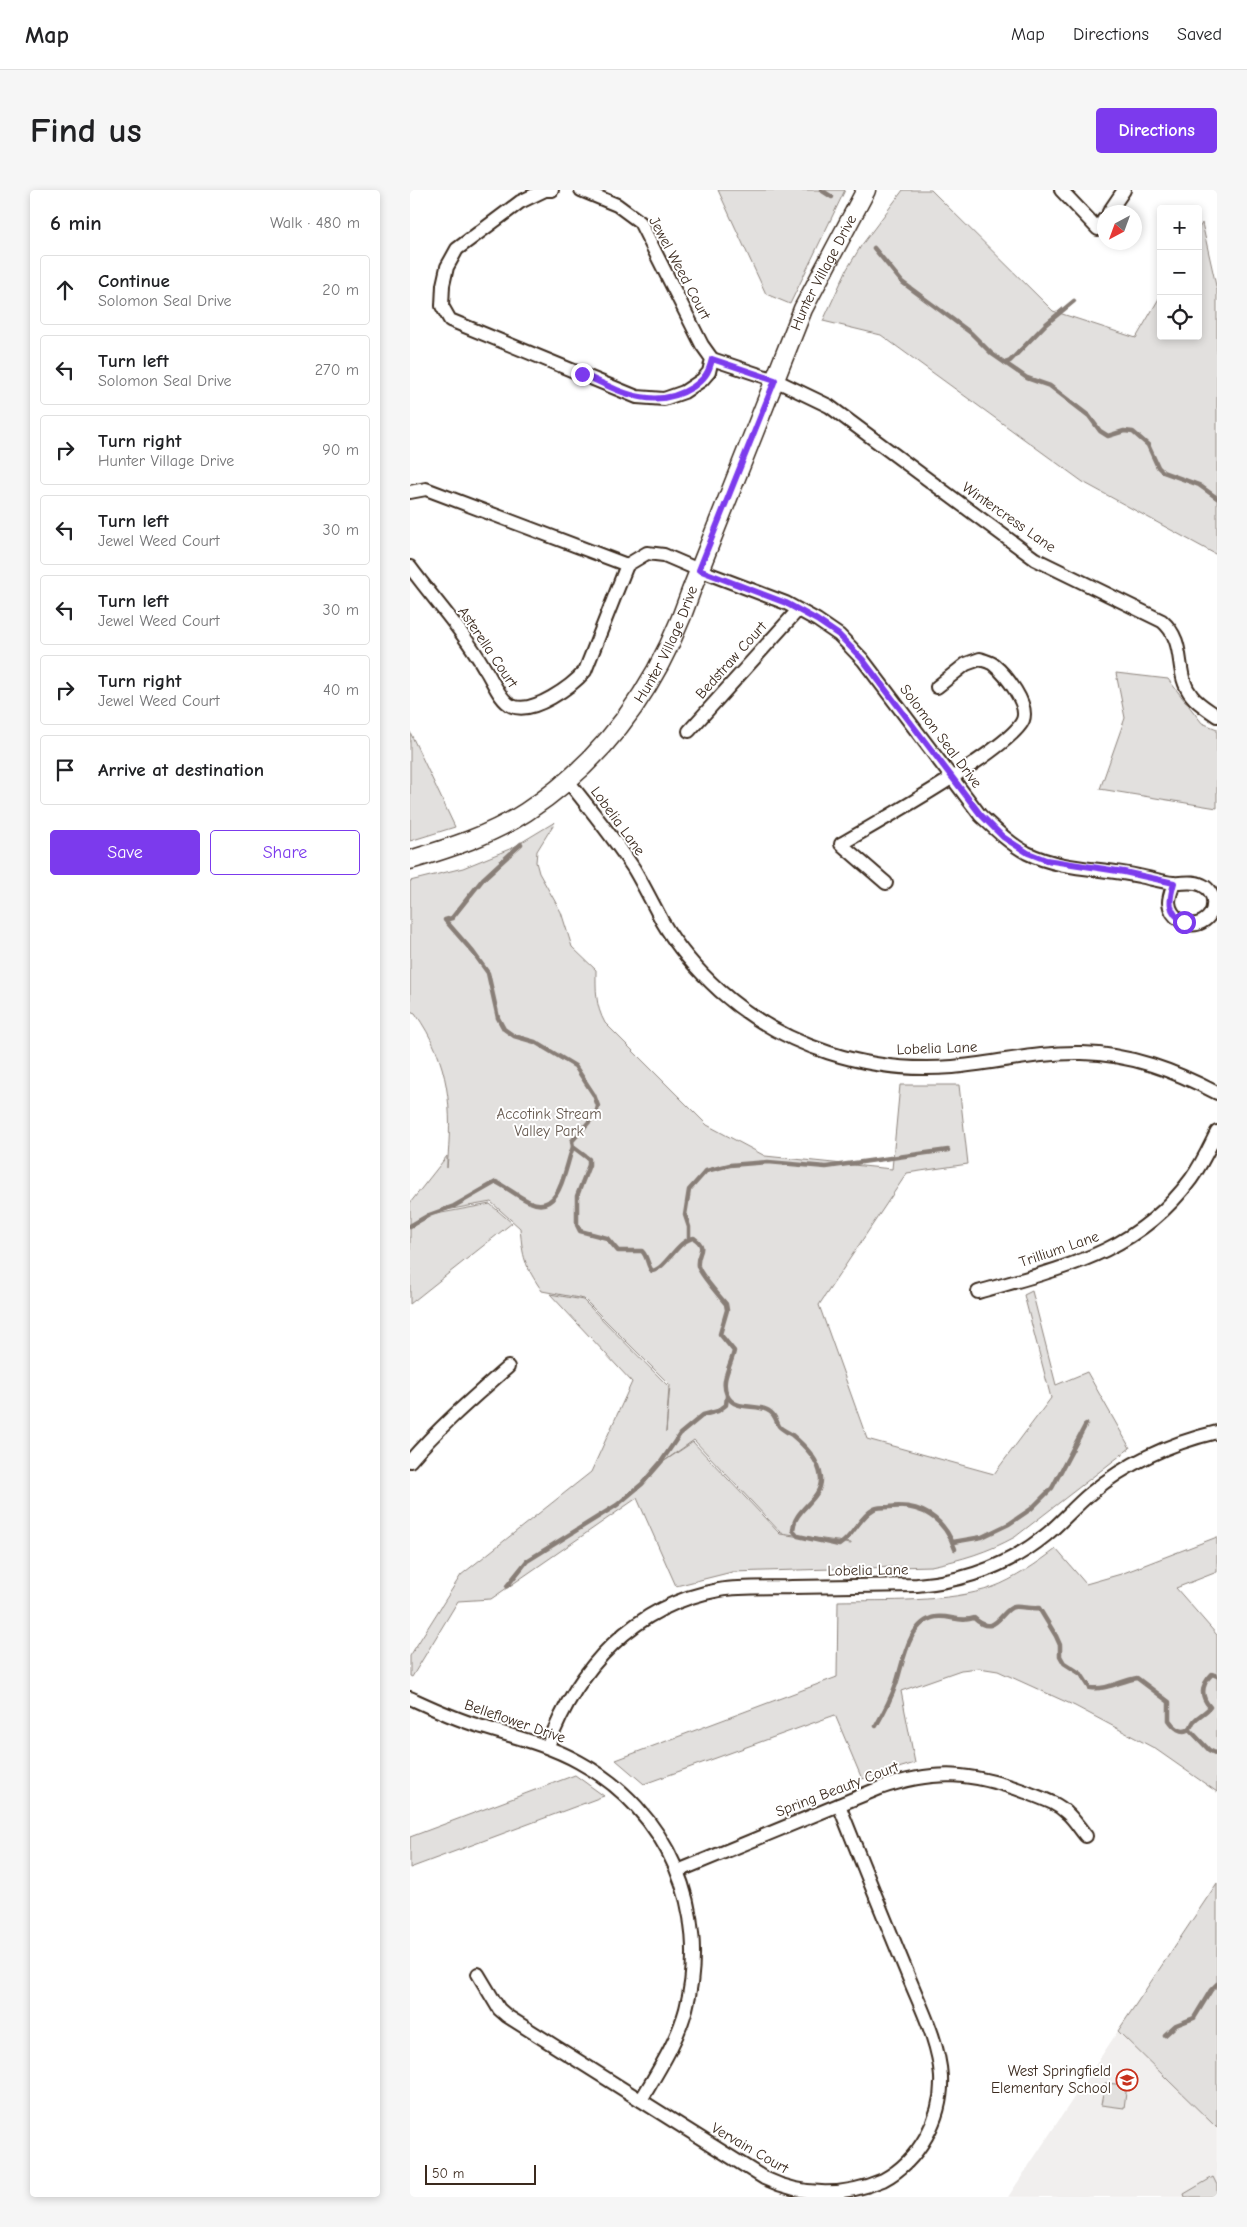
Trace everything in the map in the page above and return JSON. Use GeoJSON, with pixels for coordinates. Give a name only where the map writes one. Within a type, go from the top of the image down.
{"type":"FeatureCollection","features":[{"type":"Feature","properties":{"kind":"street"},"geometry":{"type":"LineString","coordinates":[[552,190],[545,190],[520,202],[457,250],[447,267],[443,285],[442,306],[450,320],[637,398],[664,399],[684,392],[702,380],[709,372],[712,359],[775,380]]}},
{"type":"Feature","properties":{"kind":"street","name":"Jewel Weed Court"},"geometry":{"type":"LineString","coordinates":[[581,190],[617,205],[640,222],[702,345],[712,359]]}},
{"type":"Feature","properties":{"kind":"street","name":"Hunter Village Drive"},"geometry":{"type":"LineString","coordinates":[[410,860],[467,841],[493,830],[525,812],[568,781],[606,742],[647,688],[669,648],[803,309],[866,190]]}},
{"type":"Feature","properties":{"kind":"street"},"geometry":{"type":"LineString","coordinates":[[1061,190],[1097,228]]}},
{"type":"Feature","properties":{"kind":"street"},"geometry":{"type":"LineString","coordinates":[[1114,205],[1124,190]]}},
{"type":"Feature","properties":{"kind":"street","name":"Wintercress Lane"},"geometry":{"type":"LineString","coordinates":[[775,380],[829,406],[1035,559],[1162,621],[1176,638],[1184,678],[1191,695],[1217,716]]}},
{"type":"Feature","properties":{"kind":"street"},"geometry":{"type":"LineString","coordinates":[[410,492],[426,489],[628,565],[647,552],[664,554],[699,570]]}},
{"type":"Feature","properties":{"kind":"street","name":"Asterella Court"},"geometry":{"type":"LineString","coordinates":[[410,567],[475,651],[504,700],[512,706],[523,707],[538,704],[560,692],[575,683],[585,671],[628,565]]}},
{"type":"Feature","properties":{"kind":"street","name":"Solomon Seal Drive"},"geometry":{"type":"LineString","coordinates":[[699,570],[777,600],[817,620],[839,635],[863,660],[980,814],[1003,837],[1028,853],[1046,860],[1124,872],[1174,883]]}},
{"type":"Feature","properties":{"kind":"street","name":"Bedstraw Court"},"geometry":{"type":"LineString","coordinates":[[689,731],[798,610]]}},
{"type":"Feature","properties":{"kind":"street"},"geometry":{"type":"LineString","coordinates":[[886,883],[841,844],[952,778],[998,746],[1023,720],[1024,708],[1015,689],[993,664],[980,659],[966,664],[938,687]]}},
{"type":"Feature","properties":{"kind":"street","name":"Lobelia Lane"},"geometry":{"type":"LineString","coordinates":[[568,781],[612,837],[635,871],[663,923],[699,970],[743,1009],[795,1040],[848,1059],[887,1066],[919,1068],[953,1067],[1057,1053],[1104,1054],[1135,1060],[1168,1070],[1217,1093]]}},
{"type":"Feature","properties":{"kind":"street","name":"Trillium Lane"},"geometry":{"type":"LineString","coordinates":[[978,1292],[1085,1260],[1113,1248],[1139,1231],[1181,1192],[1202,1161],[1217,1132]]}},
{"type":"Feature","properties":{"kind":"street"},"geometry":{"type":"LineString","coordinates":[[410,1461],[435,1432],[458,1415],[508,1367]]}},
{"type":"Feature","properties":{"kind":"street","name":"Lobelia Lane"},"geometry":{"type":"LineString","coordinates":[[548,1746],[571,1695],[594,1663],[626,1632],[650,1616],[675,1604],[705,1594],[736,1588],[917,1585],[942,1583],[980,1574],[1014,1558],[1032,1546],[1091,1493],[1133,1464],[1173,1444],[1217,1432]]}},
{"type":"Feature","properties":{"kind":"street","name":"Belleflower Drive"},"geometry":{"type":"LineString","coordinates":[[410,1698],[442,1713],[475,1725],[548,1746],[601,1774],[630,1798],[663,1840],[678,1871],[690,1915],[694,1948],[692,1982],[686,2010],[677,2035],[642,2100]]}},
{"type":"Feature","properties":{"kind":"street","name":"Spring Beauty Court"},"geometry":{"type":"LineString","coordinates":[[678,1871],[906,1779],[936,1775],[962,1775],[1011,1787],[1051,1802],[1066,1812],[1086,1836]]}},
{"type":"Feature","properties":{"kind":"street","name":"Vervain Court"},"geometry":{"type":"LineString","coordinates":[[478,1974],[499,2009],[507,2016],[764,2178],[778,2185],[810,2194],[841,2195],[873,2186],[901,2168],[918,2149],[928,2134],[937,2112],[941,2085],[938,2055],[839,1805]]}},
{"type":"Feature","properties":{"kind":"shaded area","name":"West Springfield Elementary School"},"geometry":{"type":"Polygon","coordinates":[[[1118,2031],[1217,2128],[1217,2197],[1008,2197],[1118,2031]]]}},
{"type":"Feature","properties":{"kind":"green space"},"geometry":{"type":"Polygon","coordinates":[[[718,190],[845,190],[790,304],[766,294],[718,190]]]}},
{"type":"Feature","properties":{"kind":"green space"},"geometry":{"type":"Polygon","coordinates":[[[903,190],[931,190],[1053,311],[1136,338],[1157,302],[1157,340],[1202,340],[1202,223],[1217,290],[1217,555],[1083,482],[881,335],[823,321],[847,269],[861,246],[903,190]]]}},
{"type":"Feature","properties":{"kind":"green space"},"geometry":{"type":"Polygon","coordinates":[[[1116,673],[1168,679],[1202,723],[1217,729],[1217,808],[1100,789],[1125,718],[1116,673]]]}},
{"type":"Feature","properties":{"kind":"green space"},"geometry":{"type":"Polygon","coordinates":[[[410,732],[455,827],[410,841],[410,732]]]}},
{"type":"Feature","properties":{"kind":"green space","name":"Accotink Stream Valley Park"},"geometry":{"type":"Polygon","coordinates":[[[555,822],[537,851],[536,862],[539,873],[561,912],[572,947],[596,970],[598,1003],[605,1023],[707,1125],[765,1156],[892,1169],[900,1085],[959,1085],[968,1164],[907,1173],[819,1305],[867,1439],[994,1474],[1051,1398],[1024,1295],[1032,1291],[1056,1385],[1087,1372],[1130,1448],[1015,1537],[974,1555],[931,1566],[732,1572],[676,1586],[637,1498],[491,1599],[458,1601],[412,1677],[410,1676],[410,1656],[461,1575],[591,1472],[632,1382],[550,1294],[583,1300],[669,1387],[666,1432],[670,1385],[584,1299],[542,1291],[525,1261],[520,1228],[491,1202],[435,1212],[436,1214],[490,1204],[512,1223],[410,1304],[410,1203],[447,1156],[447,1168],[449,1106],[442,1068],[436,1050],[427,1031],[415,1013],[410,1011],[410,881],[463,868],[512,848],[555,822]],[[694,1440],[663,1462],[693,1442],[780,1534],[851,1544],[781,1533],[694,1440]]]}},
{"type":"Feature","properties":{"kind":"green space"},"geometry":{"type":"Polygon","coordinates":[[[1217,1537],[1217,1572],[1176,1588],[1217,1635],[1217,1792],[1154,1748],[1075,1706],[998,1671],[979,1668],[961,1670],[901,1691],[915,1763],[862,1779],[835,1715],[644,1784],[616,1760],[837,1677],[838,1601],[917,1600],[957,1596],[975,1592],[1009,1580],[1056,1549],[1086,1584],[1121,1574],[1217,1537]]]}},
{"type":"Feature","properties":{"kind":"green space"},"geometry":{"type":"Polygon","coordinates":[[[575,1775],[604,1796],[410,1868],[410,1837],[575,1775]]]}},
{"type":"Feature","properties":{"kind":"green space"},"geometry":{"type":"Polygon","coordinates":[[[1217,1883],[1217,2128],[1118,2031],[1217,1883]]]}},
{"type":"Feature","properties":{"kind":"green space"},"geometry":{"type":"Polygon","coordinates":[[[1105,2083],[1127,2085],[1124,2108],[1101,2105],[1105,2083]]]}},
{"type":"Feature","properties":{"kind":"green space"},"geometry":{"type":"Polygon","coordinates":[[[1213,2177],[1217,2185],[1217,2197],[1185,2197],[1184,2194],[1213,2177]]]}},
{"type":"Feature","properties":{"kind":"waterway"},"geometry":{"type":"LineString","coordinates":[[821,190],[832,197]]}},
{"type":"Feature","properties":{"kind":"waterway"},"geometry":{"type":"LineString","coordinates":[[874,248],[902,282],[971,333],[992,354],[1027,378],[1050,386],[1089,416],[1100,431],[1108,436],[1124,431],[1133,432],[1148,445],[1158,467],[1163,472],[1199,485],[1217,498]]}},
{"type":"Feature","properties":{"kind":"waterway"},"geometry":{"type":"LineString","coordinates":[[1005,363],[1010,361],[1046,324],[1074,301]]}},
{"type":"Feature","properties":{"kind":"waterway"},"geometry":{"type":"LineString","coordinates":[[521,844],[483,879],[452,918],[445,920],[473,952],[488,973],[498,1018],[504,1029],[514,1036],[535,1042],[575,1066],[594,1095],[598,1106],[596,1114],[572,1141],[573,1147],[589,1159],[589,1165],[577,1196],[577,1225],[580,1231],[607,1238],[618,1251],[642,1251],[652,1271],[662,1265],[688,1240],[694,1238],[701,1245],[698,1261],[699,1269],[726,1304],[727,1310],[720,1334],[734,1351],[725,1378],[727,1395],[735,1404],[771,1412],[779,1426],[792,1435],[806,1449],[820,1471],[820,1486],[817,1493],[795,1522],[793,1530],[798,1536],[839,1545],[849,1537],[869,1512],[881,1507],[901,1506],[921,1511],[938,1521],[951,1538],[955,1549]]}},
{"type":"Feature","properties":{"kind":"waterway"},"geometry":{"type":"LineString","coordinates":[[410,1226],[429,1215],[454,1206],[496,1182],[530,1202],[540,1204],[549,1202],[560,1187],[573,1147]]}},
{"type":"Feature","properties":{"kind":"waterway"},"geometry":{"type":"LineString","coordinates":[[689,1238],[689,1227],[685,1215],[689,1190],[706,1171],[730,1165],[768,1162],[826,1167],[948,1150]]}},
{"type":"Feature","properties":{"kind":"waterway"},"geometry":{"type":"LineString","coordinates":[[507,1586],[527,1561],[617,1505],[642,1484],[661,1462],[680,1434],[703,1415],[718,1411],[726,1405],[727,1396]]}},
{"type":"Feature","properties":{"kind":"waterway"},"geometry":{"type":"LineString","coordinates":[[953,1542],[982,1537],[1009,1524],[1031,1509],[1052,1488],[1086,1424]]}},
{"type":"Feature","properties":{"kind":"waterway"},"geometry":{"type":"LineString","coordinates":[[876,1726],[892,1695],[908,1644],[919,1626],[927,1620],[936,1617],[964,1620],[974,1618],[982,1624],[988,1625],[998,1621],[1014,1607],[1039,1608],[1056,1636],[1060,1645],[1060,1656],[1064,1663],[1081,1674],[1090,1688],[1108,1687],[1137,1678],[1169,1702],[1169,1720],[1181,1731],[1190,1728],[1193,1722],[1210,1707],[1203,1695],[1203,1690],[1208,1678],[1212,1674],[1217,1676]]}},
{"type":"Feature","properties":{"kind":"waterway"},"geometry":{"type":"LineString","coordinates":[[1189,1729],[1209,1750],[1217,1754]]}},
{"type":"Feature","properties":{"kind":"waterway"},"geometry":{"type":"LineString","coordinates":[[1165,2035],[1176,2025],[1194,2018],[1211,1990],[1217,1984]]}},
{"type":"Feature","properties":{"kind":"place","name":"West Springfield Elementary School"},"geometry":{"type":"Point","coordinates":[1127,2080]}},
{"type":"Feature","properties":{"kind":"route"},"geometry":{"type":"LineString","coordinates":[[582,374],[637,398],[664,399],[684,392],[702,380],[709,372],[712,359],[775,380],[699,570],[786,603],[839,635],[863,660],[980,814],[1003,837],[1028,853],[1046,860],[1081,867],[1124,872],[1174,883],[1169,902],[1171,910],[1176,918],[1184,922]]}}]}
